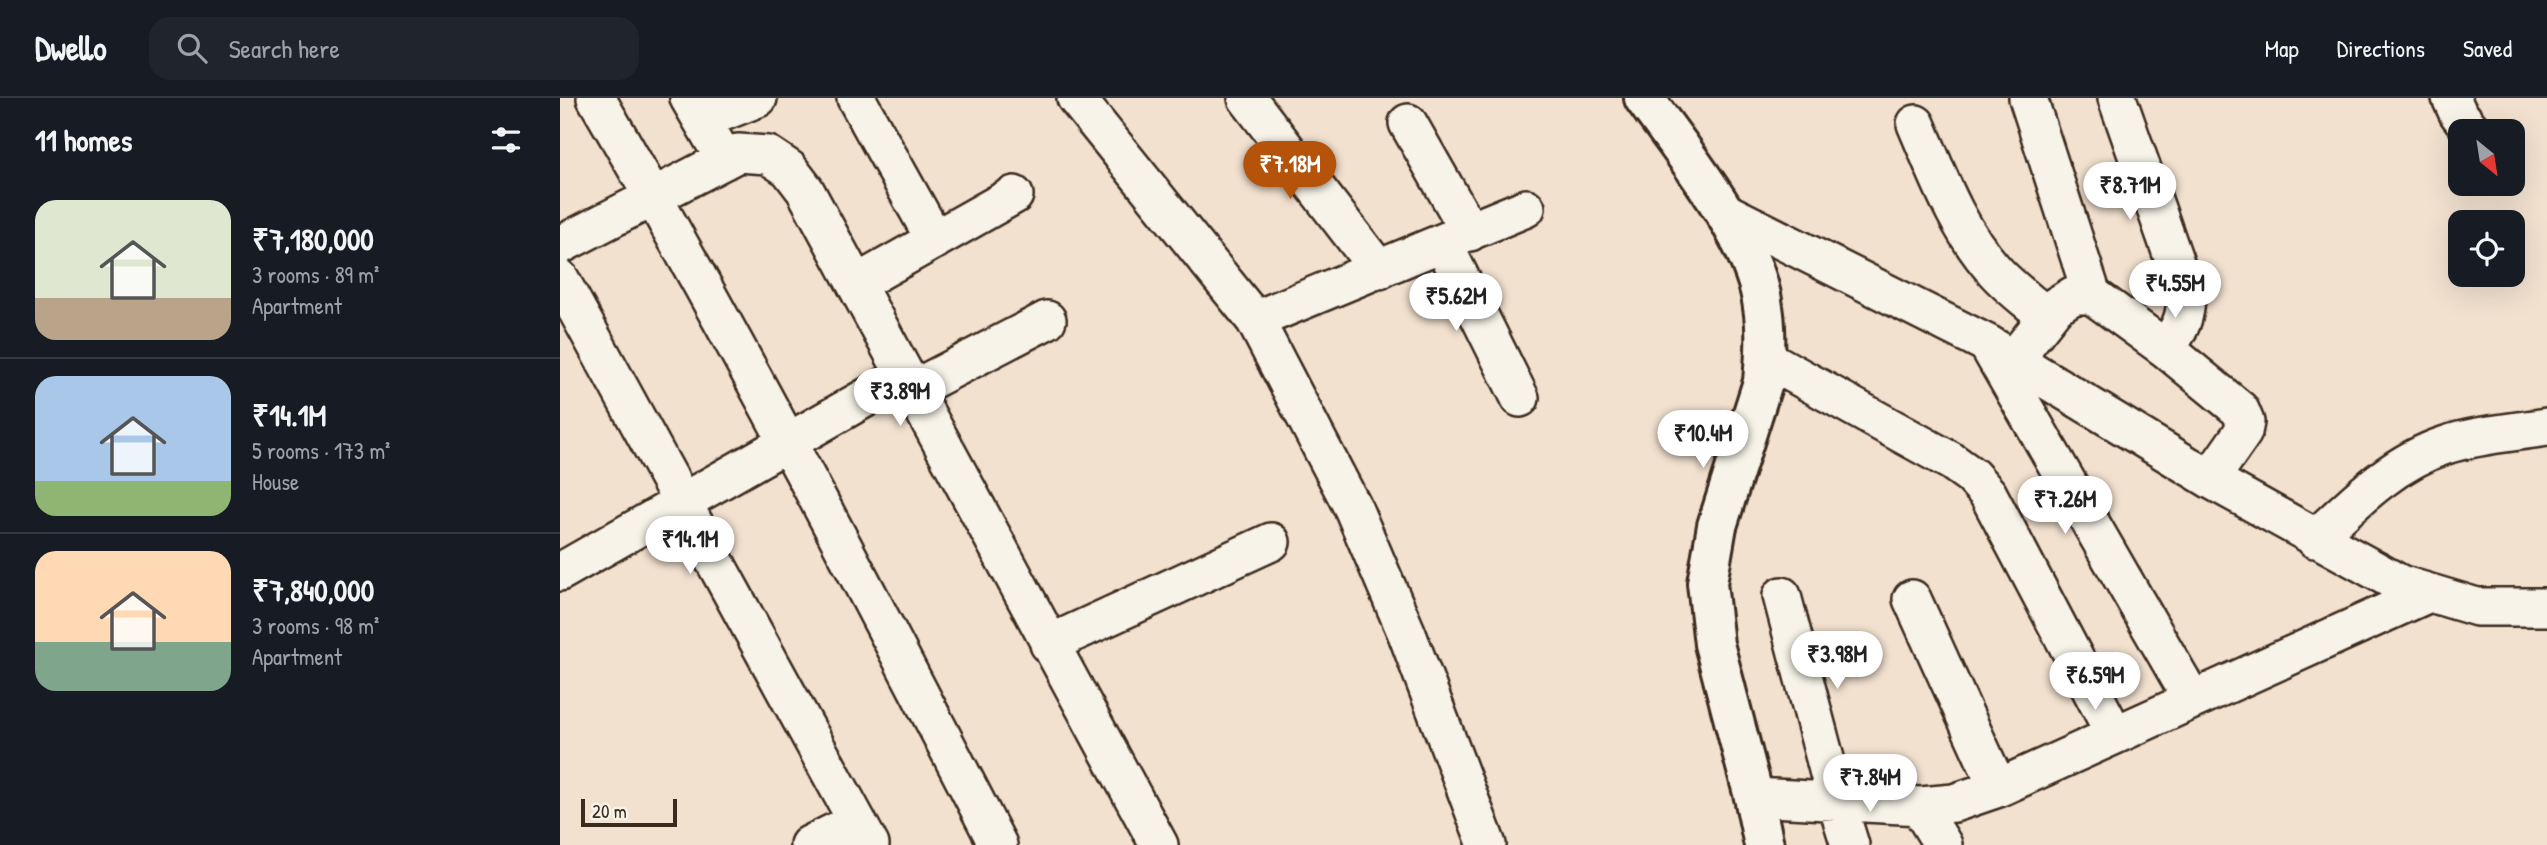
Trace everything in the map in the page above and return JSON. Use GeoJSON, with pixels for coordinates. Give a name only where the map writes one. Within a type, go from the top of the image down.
{"type":"FeatureCollection","features":[{"type":"Feature","properties":{"kind":"street"},"geometry":{"type":"LineString","coordinates":[[596,98],[789,442],[998,845]]}},
{"type":"Feature","properties":{"kind":"street"},"geometry":{"type":"LineString","coordinates":[[725,160],[695,109],[758,98]]}},
{"type":"Feature","properties":{"kind":"street"},"geometry":{"type":"LineString","coordinates":[[856,98],[935,240]]}},
{"type":"Feature","properties":{"kind":"street"},"geometry":{"type":"LineString","coordinates":[[1076,98],[1255,320],[1353,508],[1407,634],[1487,845]]}},
{"type":"Feature","properties":{"kind":"street"},"geometry":{"type":"LineString","coordinates":[[1247,98],[1379,270]]}},
{"type":"Feature","properties":{"kind":"street"},"geometry":{"type":"LineString","coordinates":[[2028,98],[2092,295],[2166,349],[2240,410],[2245,422],[2243,432],[2210,479]]}},
{"type":"Feature","properties":{"kind":"street"},"geometry":{"type":"LineString","coordinates":[[2117,98],[2186,294],[2186,312],[2182,325],[2166,349]]}},
{"type":"Feature","properties":{"kind":"street"},"geometry":{"type":"LineString","coordinates":[[2451,98],[2463,119]]}},
{"type":"Feature","properties":{"kind":"street"},"geometry":{"type":"LineString","coordinates":[[1654,104],[1725,212],[1752,266],[1763,305],[1763,382],[1717,526],[1707,583],[1714,644],[1764,845]]}},
{"type":"Feature","properties":{"kind":"street"},"geometry":{"type":"LineString","coordinates":[[1408,123],[1520,398]]}},
{"type":"Feature","properties":{"kind":"street"},"geometry":{"type":"LineString","coordinates":[[1916,124],[1946,194],[1971,242],[1996,272],[2047,317]]}},
{"type":"Feature","properties":{"kind":"street"},"geometry":{"type":"LineString","coordinates":[[560,245],[738,153],[768,155],[789,169],[806,190],[1159,845]]}},
{"type":"Feature","properties":{"kind":"street"},"geometry":{"type":"LineString","coordinates":[[856,284],[1014,195]]}},
{"type":"Feature","properties":{"kind":"street"},"geometry":{"type":"LineString","coordinates":[[1255,320],[1526,208]]}},
{"type":"Feature","properties":{"kind":"street"},"geometry":{"type":"LineString","coordinates":[[1725,212],[2001,351],[2210,479],[2400,584],[2477,607],[2547,607]]}},
{"type":"Feature","properties":{"kind":"street"},"geometry":{"type":"LineString","coordinates":[[560,279],[864,833],[809,845]]}},
{"type":"Feature","properties":{"kind":"street"},"geometry":{"type":"LineString","coordinates":[[2001,351],[2047,317],[2056,306],[2074,295],[2092,295]]}},
{"type":"Feature","properties":{"kind":"street"},"geometry":{"type":"LineString","coordinates":[[560,572],[789,442],[908,383],[1047,320]]}},
{"type":"Feature","properties":{"kind":"street"},"geometry":{"type":"LineString","coordinates":[[2001,351],[2192,699]]}},
{"type":"Feature","properties":{"kind":"street"},"geometry":{"type":"LineString","coordinates":[[1765,358],[1972,475],[1987,494],[2115,735]]}},
{"type":"Feature","properties":{"kind":"street"},"geometry":{"type":"LineString","coordinates":[[2315,539],[2364,492],[2407,462],[2446,445],[2547,427]]}},
{"type":"Feature","properties":{"kind":"street"},"geometry":{"type":"LineString","coordinates":[[1049,644],[1270,542]]}},
{"type":"Feature","properties":{"kind":"street"},"geometry":{"type":"LineString","coordinates":[[1754,797],[1919,806],[1954,803],[1998,788],[2429,593]]}},
{"type":"Feature","properties":{"kind":"street"},"geometry":{"type":"LineString","coordinates":[[1782,596],[1850,845]]}},
{"type":"Feature","properties":{"kind":"street"},"geometry":{"type":"LineString","coordinates":[[1912,599],[1998,788]]}},
{"type":"Feature","properties":{"kind":"street"},"geometry":{"type":"LineString","coordinates":[[1919,806],[1943,845]]}}]}
